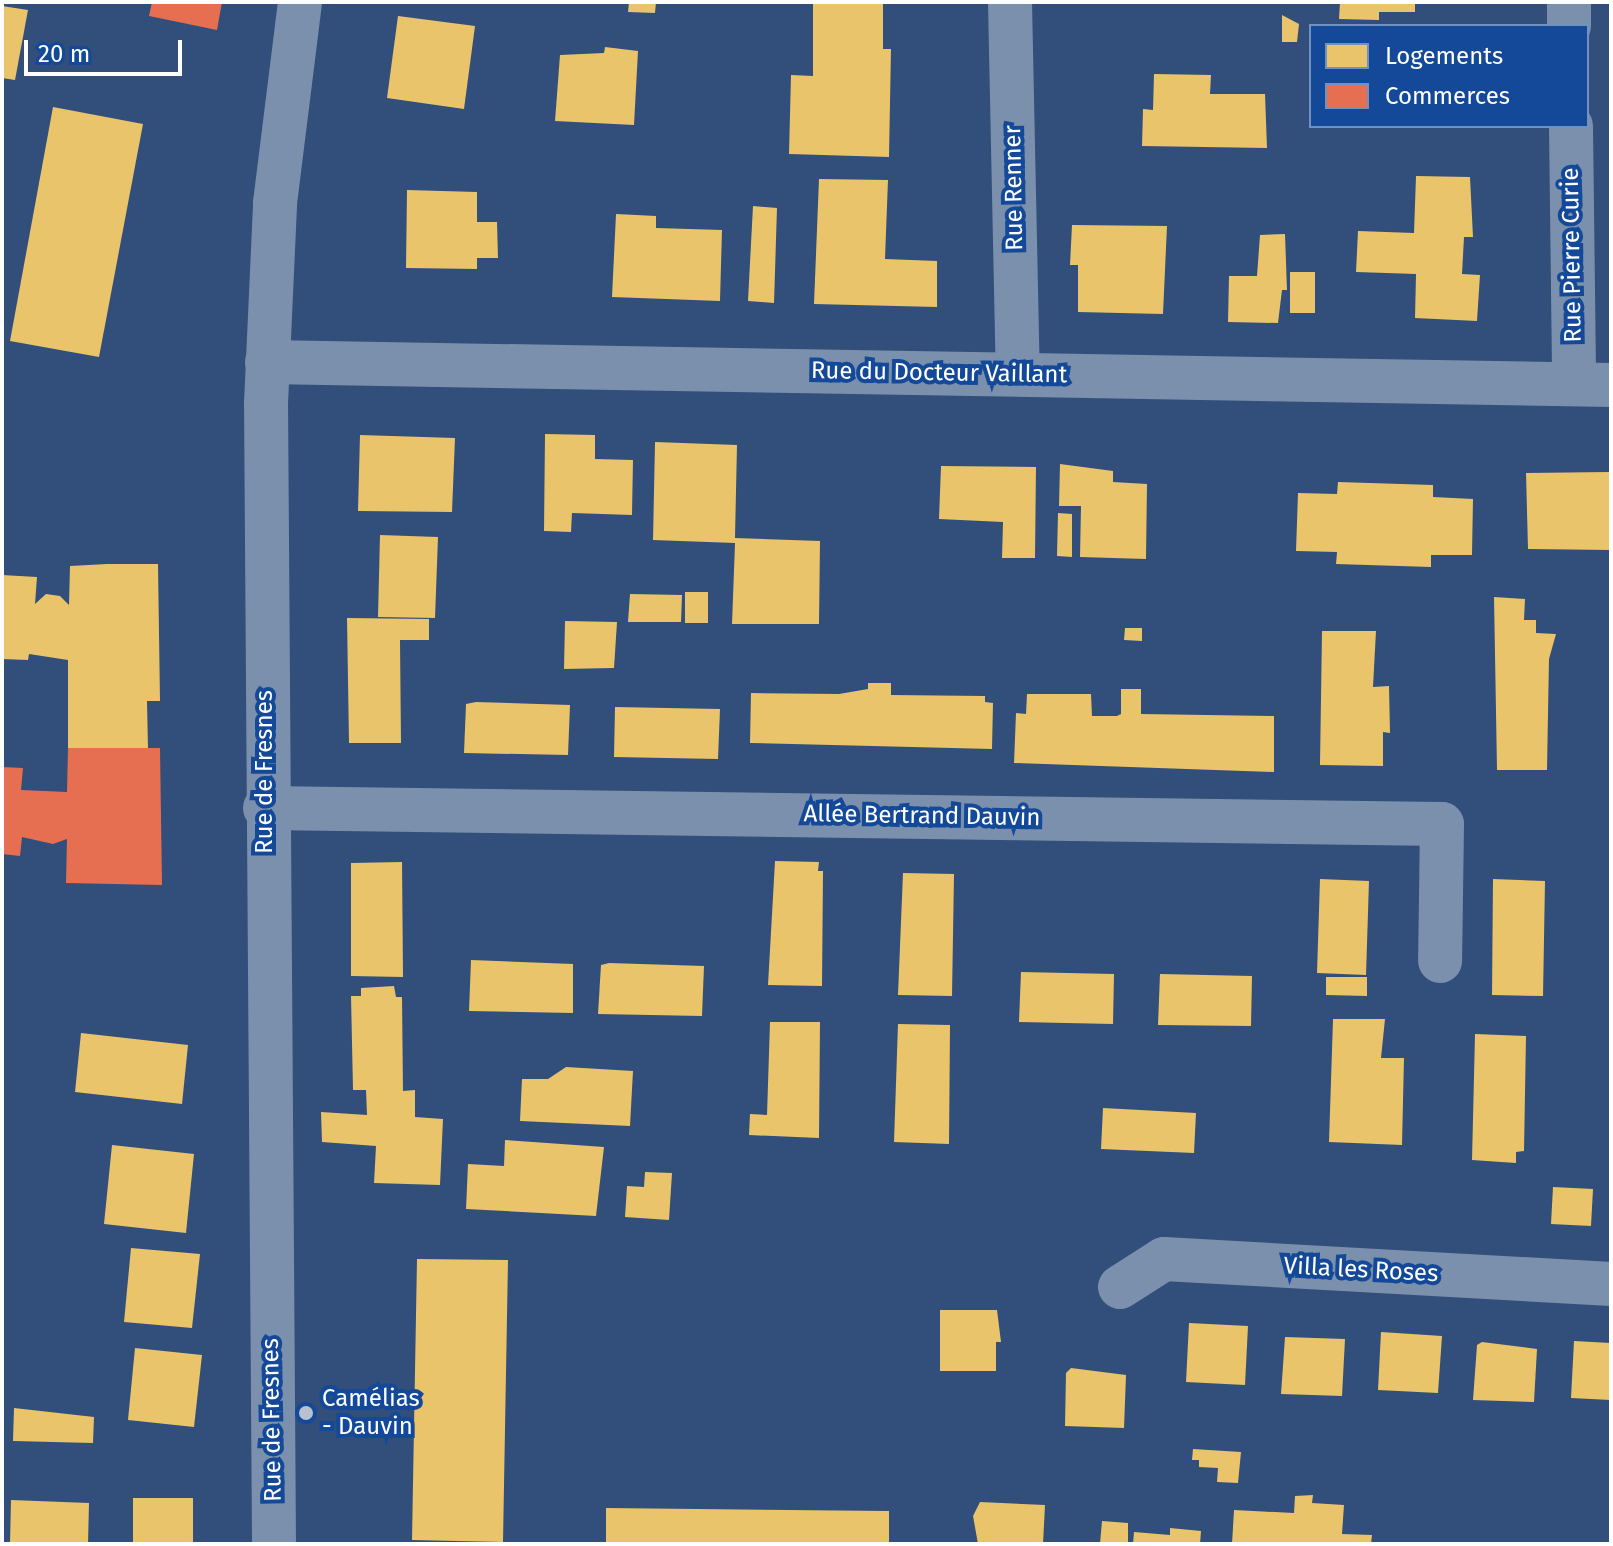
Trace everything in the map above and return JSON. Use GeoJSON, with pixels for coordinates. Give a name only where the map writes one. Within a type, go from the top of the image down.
{"type":"FeatureCollection","features":[{"type":"Feature","properties":{"kind":"street","name":"Rue de Fresnes"},"geometry":{"type":"LineString","coordinates":[[274,1544],[265,808],[267,362],[275,203],[300,2]]}},
{"type":"Feature","properties":{"kind":"street","name":"Rue Renner"},"geometry":{"type":"LineString","coordinates":[[1010,2],[1018,374]]}},
{"type":"Feature","properties":{"kind":"street"},"geometry":{"type":"LineString","coordinates":[[1569,2],[1569,24]]}},
{"type":"Feature","properties":{"kind":"street","name":"Rue Pierre Curie"},"geometry":{"type":"LineString","coordinates":[[1571,128],[1592,384]]}},
{"type":"Feature","properties":{"kind":"street","name":"Rue du Docteur Vaillant"},"geometry":{"type":"LineString","coordinates":[[267,362],[1592,384]]}},
{"type":"Feature","properties":{"kind":"street","name":"Allée Bertrand Dauvin"},"geometry":{"type":"LineString","coordinates":[[265,808],[1442,824],[1440,961]]}},
{"type":"Feature","properties":{"kind":"street","name":"Villa les Roses"},"geometry":{"type":"LineString","coordinates":[[1120,1287],[1164,1259],[1611,1284]]}},
{"type":"Feature","properties":{"kind":"building: Logements"},"geometry":{"type":"Polygon","coordinates":[[[629,2],[656,2],[655,13],[628,12],[629,2]]]}},
{"type":"Feature","properties":{"kind":"building: Logements"},"geometry":{"type":"Polygon","coordinates":[[[813,2],[883,2],[883,49],[891,49],[889,157],[789,154],[791,75],[813,76],[813,2]]]}},
{"type":"Feature","properties":{"kind":"building: Logements"},"geometry":{"type":"Polygon","coordinates":[[[1340,2],[1415,2],[1415,12],[1379,12],[1379,20],[1339,19],[1340,2]]]}},
{"type":"Feature","properties":{"kind":"building: Logements"},"geometry":{"type":"Polygon","coordinates":[[[2,6],[28,10],[15,80],[2,78],[2,6]]]}},
{"type":"Feature","properties":{"kind":"building: Logements"},"geometry":{"type":"Polygon","coordinates":[[[1282,15],[1299,24],[1297,42],[1282,42],[1282,15]]]}},
{"type":"Feature","properties":{"kind":"building: Logements"},"geometry":{"type":"Polygon","coordinates":[[[398,16],[475,26],[464,109],[387,98],[398,16]]]}},
{"type":"Feature","properties":{"kind":"building: Logements"},"geometry":{"type":"Polygon","coordinates":[[[605,47],[638,51],[634,125],[555,121],[560,55],[604,53],[605,47]]]}},
{"type":"Feature","properties":{"kind":"building: Logements"},"geometry":{"type":"Polygon","coordinates":[[[1154,74],[1211,75],[1210,94],[1265,94],[1267,148],[1142,146],[1143,109],[1153,110],[1154,74]]]}},
{"type":"Feature","properties":{"kind":"building: Logements"},"geometry":{"type":"Polygon","coordinates":[[[53,107],[143,124],[99,357],[10,341],[53,107]]]}},
{"type":"Feature","properties":{"kind":"building: Logements"},"geometry":{"type":"Polygon","coordinates":[[[1416,176],[1470,177],[1473,237],[1464,237],[1462,274],[1480,275],[1477,321],[1415,318],[1416,274],[1356,272],[1358,231],[1414,233],[1416,176]]]}},
{"type":"Feature","properties":{"kind":"building: Logements"},"geometry":{"type":"Polygon","coordinates":[[[819,179],[888,180],[885,259],[937,261],[937,307],[814,304],[819,179]]]}},
{"type":"Feature","properties":{"kind":"building: Logements"},"geometry":{"type":"Polygon","coordinates":[[[407,190],[477,192],[477,222],[497,222],[498,258],[477,258],[477,269],[406,268],[407,190]]]}},
{"type":"Feature","properties":{"kind":"building: Logements"},"geometry":{"type":"Polygon","coordinates":[[[753,206],[777,208],[774,303],[748,301],[753,206]]]}},
{"type":"Feature","properties":{"kind":"building: Logements"},"geometry":{"type":"Polygon","coordinates":[[[616,214],[656,216],[656,228],[722,230],[720,301],[612,297],[616,214]]]}},
{"type":"Feature","properties":{"kind":"building: Logements"},"geometry":{"type":"Polygon","coordinates":[[[1072,225],[1167,226],[1163,314],[1078,312],[1078,265],[1070,265],[1072,225]]]}},
{"type":"Feature","properties":{"kind":"building: Logements"},"geometry":{"type":"Polygon","coordinates":[[[1285,234],[1287,290],[1282,290],[1278,323],[1228,322],[1229,276],[1257,276],[1260,235],[1285,234]]]}},
{"type":"Feature","properties":{"kind":"building: Logements"},"geometry":{"type":"Polygon","coordinates":[[[1290,272],[1315,272],[1315,313],[1290,313],[1290,272]]]}},
{"type":"Feature","properties":{"kind":"building: Logements"},"geometry":{"type":"Polygon","coordinates":[[[545,434],[595,435],[595,459],[633,460],[632,515],[572,513],[571,532],[544,531],[545,434]]]}},
{"type":"Feature","properties":{"kind":"building: Logements"},"geometry":{"type":"Polygon","coordinates":[[[360,435],[455,438],[452,512],[358,511],[360,435]]]}},
{"type":"Feature","properties":{"kind":"building: Logements"},"geometry":{"type":"Polygon","coordinates":[[[655,442],[737,445],[735,538],[820,541],[819,624],[732,624],[735,543],[653,540],[655,442]]]}},
{"type":"Feature","properties":{"kind":"building: Logements"},"geometry":{"type":"Polygon","coordinates":[[[1060,464],[1113,471],[1113,482],[1147,484],[1146,559],[1080,557],[1081,506],[1059,506],[1060,464]]]}},
{"type":"Feature","properties":{"kind":"building: Logements"},"geometry":{"type":"Polygon","coordinates":[[[941,466],[1036,467],[1035,558],[1002,558],[1003,522],[939,519],[941,466]]]}},
{"type":"Feature","properties":{"kind":"building: Logements"},"geometry":{"type":"Polygon","coordinates":[[[1609,472],[1610,550],[1528,549],[1526,473],[1609,472]]]}},
{"type":"Feature","properties":{"kind":"building: Logements"},"geometry":{"type":"Polygon","coordinates":[[[1338,482],[1433,485],[1433,497],[1473,499],[1472,555],[1431,555],[1431,567],[1336,564],[1337,552],[1296,551],[1298,493],[1337,494],[1338,482]]]}},
{"type":"Feature","properties":{"kind":"building: Logements"},"geometry":{"type":"Polygon","coordinates":[[[1058,513],[1072,514],[1072,557],[1057,556],[1058,513]]]}},
{"type":"Feature","properties":{"kind":"building: Logements"},"geometry":{"type":"Polygon","coordinates":[[[380,535],[438,537],[435,618],[378,617],[380,535]]]}},
{"type":"Feature","properties":{"kind":"building: Logements"},"geometry":{"type":"Polygon","coordinates":[[[158,564],[160,701],[147,701],[148,749],[68,748],[68,660],[29,654],[28,660],[2,659],[2,575],[37,577],[35,604],[46,594],[60,596],[69,605],[70,566],[158,564]]]}},
{"type":"Feature","properties":{"kind":"building: Logements"},"geometry":{"type":"Polygon","coordinates":[[[685,592],[708,592],[708,623],[685,623],[685,592]]]}},
{"type":"Feature","properties":{"kind":"building: Logements"},"geometry":{"type":"Polygon","coordinates":[[[630,594],[682,595],[681,622],[628,622],[630,594]]]}},
{"type":"Feature","properties":{"kind":"building: Logements"},"geometry":{"type":"Polygon","coordinates":[[[1494,597],[1525,599],[1524,620],[1536,620],[1536,633],[1556,634],[1549,659],[1547,770],[1497,770],[1494,597]]]}},
{"type":"Feature","properties":{"kind":"building: Logements"},"geometry":{"type":"Polygon","coordinates":[[[347,618],[429,619],[429,640],[400,640],[401,743],[349,743],[347,618]]]}},
{"type":"Feature","properties":{"kind":"building: Logements"},"geometry":{"type":"Polygon","coordinates":[[[565,621],[617,622],[614,668],[564,669],[565,621]]]}},
{"type":"Feature","properties":{"kind":"building: Logements"},"geometry":{"type":"Polygon","coordinates":[[[1125,628],[1142,628],[1142,641],[1124,640],[1125,628]]]}},
{"type":"Feature","properties":{"kind":"building: Logements"},"geometry":{"type":"Polygon","coordinates":[[[1322,631],[1376,631],[1373,687],[1389,686],[1390,733],[1383,732],[1383,766],[1320,765],[1322,631]]]}},
{"type":"Feature","properties":{"kind":"building: Logements"},"geometry":{"type":"Polygon","coordinates":[[[868,683],[891,683],[891,695],[985,696],[985,702],[993,703],[992,749],[750,743],[751,693],[839,694],[868,689],[868,683]]]}},
{"type":"Feature","properties":{"kind":"building: Logements"},"geometry":{"type":"Polygon","coordinates":[[[1121,689],[1141,689],[1141,714],[1274,716],[1274,772],[1014,763],[1016,713],[1026,714],[1027,694],[1091,694],[1092,716],[1117,716],[1121,714],[1121,689]]]}},
{"type":"Feature","properties":{"kind":"building: Logements"},"geometry":{"type":"Polygon","coordinates":[[[466,704],[570,705],[568,755],[464,753],[466,704]]]}},
{"type":"Feature","properties":{"kind":"building: Logements"},"geometry":{"type":"Polygon","coordinates":[[[615,707],[720,709],[718,759],[614,757],[615,707]]]}},
{"type":"Feature","properties":{"kind":"building: Logements"},"geometry":{"type":"Polygon","coordinates":[[[775,861],[819,862],[818,871],[823,871],[822,986],[768,985],[775,861]]]}},
{"type":"Feature","properties":{"kind":"building: Logements"},"geometry":{"type":"Polygon","coordinates":[[[402,862],[403,977],[351,976],[351,863],[402,862]]]}},
{"type":"Feature","properties":{"kind":"building: Logements"},"geometry":{"type":"Polygon","coordinates":[[[903,873],[954,874],[952,996],[898,995],[903,873]]]}},
{"type":"Feature","properties":{"kind":"building: Logements"},"geometry":{"type":"Polygon","coordinates":[[[1320,879],[1369,881],[1366,975],[1317,973],[1320,879]]]}},
{"type":"Feature","properties":{"kind":"building: Logements"},"geometry":{"type":"Polygon","coordinates":[[[1493,879],[1545,881],[1543,996],[1492,995],[1493,879]]]}},
{"type":"Feature","properties":{"kind":"building: Logements"},"geometry":{"type":"Polygon","coordinates":[[[471,960],[573,964],[573,1013],[469,1011],[471,960]]]}},
{"type":"Feature","properties":{"kind":"building: Logements"},"geometry":{"type":"Polygon","coordinates":[[[601,965],[704,966],[702,1016],[598,1014],[601,965]]]}},
{"type":"Feature","properties":{"kind":"building: Logements"},"geometry":{"type":"Polygon","coordinates":[[[1021,972],[1114,974],[1113,1024],[1019,1022],[1021,972]]]}},
{"type":"Feature","properties":{"kind":"building: Logements"},"geometry":{"type":"Polygon","coordinates":[[[1160,974],[1252,976],[1251,1026],[1158,1025],[1160,974]]]}},
{"type":"Feature","properties":{"kind":"building: Logements"},"geometry":{"type":"Polygon","coordinates":[[[1326,977],[1367,977],[1367,996],[1326,995],[1326,977]]]}},
{"type":"Feature","properties":{"kind":"building: Logements"},"geometry":{"type":"Polygon","coordinates":[[[394,986],[396,997],[402,997],[403,1091],[415,1090],[415,1117],[443,1119],[440,1185],[374,1183],[376,1146],[322,1142],[321,1112],[367,1115],[366,1090],[353,1090],[351,996],[361,996],[361,988],[394,986]]]}},
{"type":"Feature","properties":{"kind":"building: Logements"},"geometry":{"type":"Polygon","coordinates":[[[1333,1019],[1385,1019],[1381,1058],[1404,1058],[1402,1145],[1329,1142],[1333,1019]]]}},
{"type":"Feature","properties":{"kind":"building: Logements"},"geometry":{"type":"Polygon","coordinates":[[[770,1022],[820,1022],[819,1138],[749,1135],[750,1114],[767,1115],[770,1022]]]}},
{"type":"Feature","properties":{"kind":"building: Logements"},"geometry":{"type":"Polygon","coordinates":[[[898,1024],[950,1025],[949,1144],[894,1142],[898,1024]]]}},
{"type":"Feature","properties":{"kind":"building: Logements"},"geometry":{"type":"Polygon","coordinates":[[[81,1033],[188,1045],[182,1104],[75,1092],[81,1033]]]}},
{"type":"Feature","properties":{"kind":"building: Logements"},"geometry":{"type":"Polygon","coordinates":[[[1475,1034],[1526,1036],[1524,1151],[1516,1152],[1516,1163],[1472,1160],[1475,1034]]]}},
{"type":"Feature","properties":{"kind":"building: Logements"},"geometry":{"type":"Polygon","coordinates":[[[566,1067],[633,1071],[630,1126],[520,1121],[522,1079],[548,1079],[566,1067]]]}},
{"type":"Feature","properties":{"kind":"building: Logements"},"geometry":{"type":"Polygon","coordinates":[[[1103,1108],[1196,1113],[1194,1153],[1101,1149],[1103,1108]]]}},
{"type":"Feature","properties":{"kind":"building: Logements"},"geometry":{"type":"Polygon","coordinates":[[[505,1140],[604,1147],[596,1216],[466,1209],[468,1164],[504,1166],[505,1140]]]}},
{"type":"Feature","properties":{"kind":"building: Logements"},"geometry":{"type":"Polygon","coordinates":[[[112,1145],[194,1154],[186,1233],[104,1224],[112,1145]]]}},
{"type":"Feature","properties":{"kind":"building: Logements"},"geometry":{"type":"Polygon","coordinates":[[[645,1172],[672,1173],[669,1220],[625,1217],[627,1186],[644,1187],[645,1172]]]}},
{"type":"Feature","properties":{"kind":"building: Logements"},"geometry":{"type":"Polygon","coordinates":[[[1553,1187],[1593,1189],[1591,1226],[1551,1224],[1553,1187]]]}},
{"type":"Feature","properties":{"kind":"building: Logements"},"geometry":{"type":"Polygon","coordinates":[[[131,1248],[200,1254],[192,1328],[124,1322],[131,1248]]]}},
{"type":"Feature","properties":{"kind":"building: Logements"},"geometry":{"type":"Polygon","coordinates":[[[417,1259],[508,1260],[503,1542],[412,1540],[417,1259]]]}},
{"type":"Feature","properties":{"kind":"building: Logements"},"geometry":{"type":"Polygon","coordinates":[[[940,1310],[997,1310],[1001,1342],[996,1342],[996,1371],[940,1371],[940,1310]]]}},
{"type":"Feature","properties":{"kind":"building: Logements"},"geometry":{"type":"Polygon","coordinates":[[[1189,1323],[1248,1326],[1245,1385],[1186,1382],[1189,1323]]]}},
{"type":"Feature","properties":{"kind":"building: Logements"},"geometry":{"type":"Polygon","coordinates":[[[1381,1332],[1442,1336],[1438,1393],[1378,1390],[1381,1332]]]}},
{"type":"Feature","properties":{"kind":"building: Logements"},"geometry":{"type":"Polygon","coordinates":[[[1285,1337],[1345,1339],[1342,1396],[1281,1394],[1285,1337]]]}},
{"type":"Feature","properties":{"kind":"building: Logements"},"geometry":{"type":"Polygon","coordinates":[[[1574,1341],[1611,1343],[1611,1400],[1571,1398],[1574,1341]]]}},
{"type":"Feature","properties":{"kind":"building: Logements"},"geometry":{"type":"Polygon","coordinates":[[[1482,1342],[1537,1349],[1534,1402],[1473,1400],[1477,1345],[1482,1342]]]}},
{"type":"Feature","properties":{"kind":"building: Logements"},"geometry":{"type":"Polygon","coordinates":[[[135,1348],[202,1355],[194,1427],[128,1420],[135,1348]]]}},
{"type":"Feature","properties":{"kind":"building: Logements"},"geometry":{"type":"Polygon","coordinates":[[[1071,1368],[1126,1375],[1124,1428],[1065,1426],[1066,1373],[1071,1368]]]}},
{"type":"Feature","properties":{"kind":"building: Logements"},"geometry":{"type":"Polygon","coordinates":[[[14,1408],[94,1417],[93,1443],[13,1441],[14,1408]]]}},
{"type":"Feature","properties":{"kind":"building: Logements"},"geometry":{"type":"Polygon","coordinates":[[[1193,1449],[1241,1452],[1238,1483],[1217,1482],[1218,1468],[1199,1467],[1199,1460],[1192,1460],[1193,1449]]]}},
{"type":"Feature","properties":{"kind":"building: Logements"},"geometry":{"type":"Polygon","coordinates":[[[1313,1495],[1312,1503],[1344,1505],[1342,1534],[1372,1535],[1371,1544],[1232,1544],[1234,1510],[1294,1513],[1295,1496],[1313,1495]]]}},
{"type":"Feature","properties":{"kind":"building: Logements"},"geometry":{"type":"Polygon","coordinates":[[[133,1498],[193,1498],[193,1544],[133,1544],[133,1498]]]}},
{"type":"Feature","properties":{"kind":"building: Logements"},"geometry":{"type":"Polygon","coordinates":[[[11,1500],[89,1503],[88,1544],[10,1544],[11,1500]]]}},
{"type":"Feature","properties":{"kind":"building: Logements"},"geometry":{"type":"Polygon","coordinates":[[[980,1502],[1045,1505],[1043,1544],[978,1544],[973,1516],[980,1502]]]}},
{"type":"Feature","properties":{"kind":"building: Logements"},"geometry":{"type":"Polygon","coordinates":[[[606,1508],[889,1511],[889,1544],[606,1544],[606,1508]]]}},
{"type":"Feature","properties":{"kind":"building: Logements"},"geometry":{"type":"Polygon","coordinates":[[[1102,1521],[1128,1523],[1128,1544],[1100,1544],[1102,1521]]]}},
{"type":"Feature","properties":{"kind":"building: Logements"},"geometry":{"type":"Polygon","coordinates":[[[1170,1528],[1201,1531],[1200,1544],[1133,1544],[1134,1532],[1170,1535],[1170,1528]]]}},
{"type":"Feature","properties":{"kind":"building: Commerces"},"geometry":{"type":"Polygon","coordinates":[[[152,2],[222,2],[217,30],[149,16],[152,2]]]}},
{"type":"Feature","properties":{"kind":"building: Commerces"},"geometry":{"type":"Polygon","coordinates":[[[68,748],[160,748],[162,885],[66,883],[67,839],[53,844],[22,837],[20,856],[2,854],[2,767],[23,768],[21,790],[67,792],[68,748]]]}},
{"type":"Feature","properties":{"kind":"place","name":"Camélias - Dauvin"},"geometry":{"type":"Point","coordinates":[306,1413]}}]}
